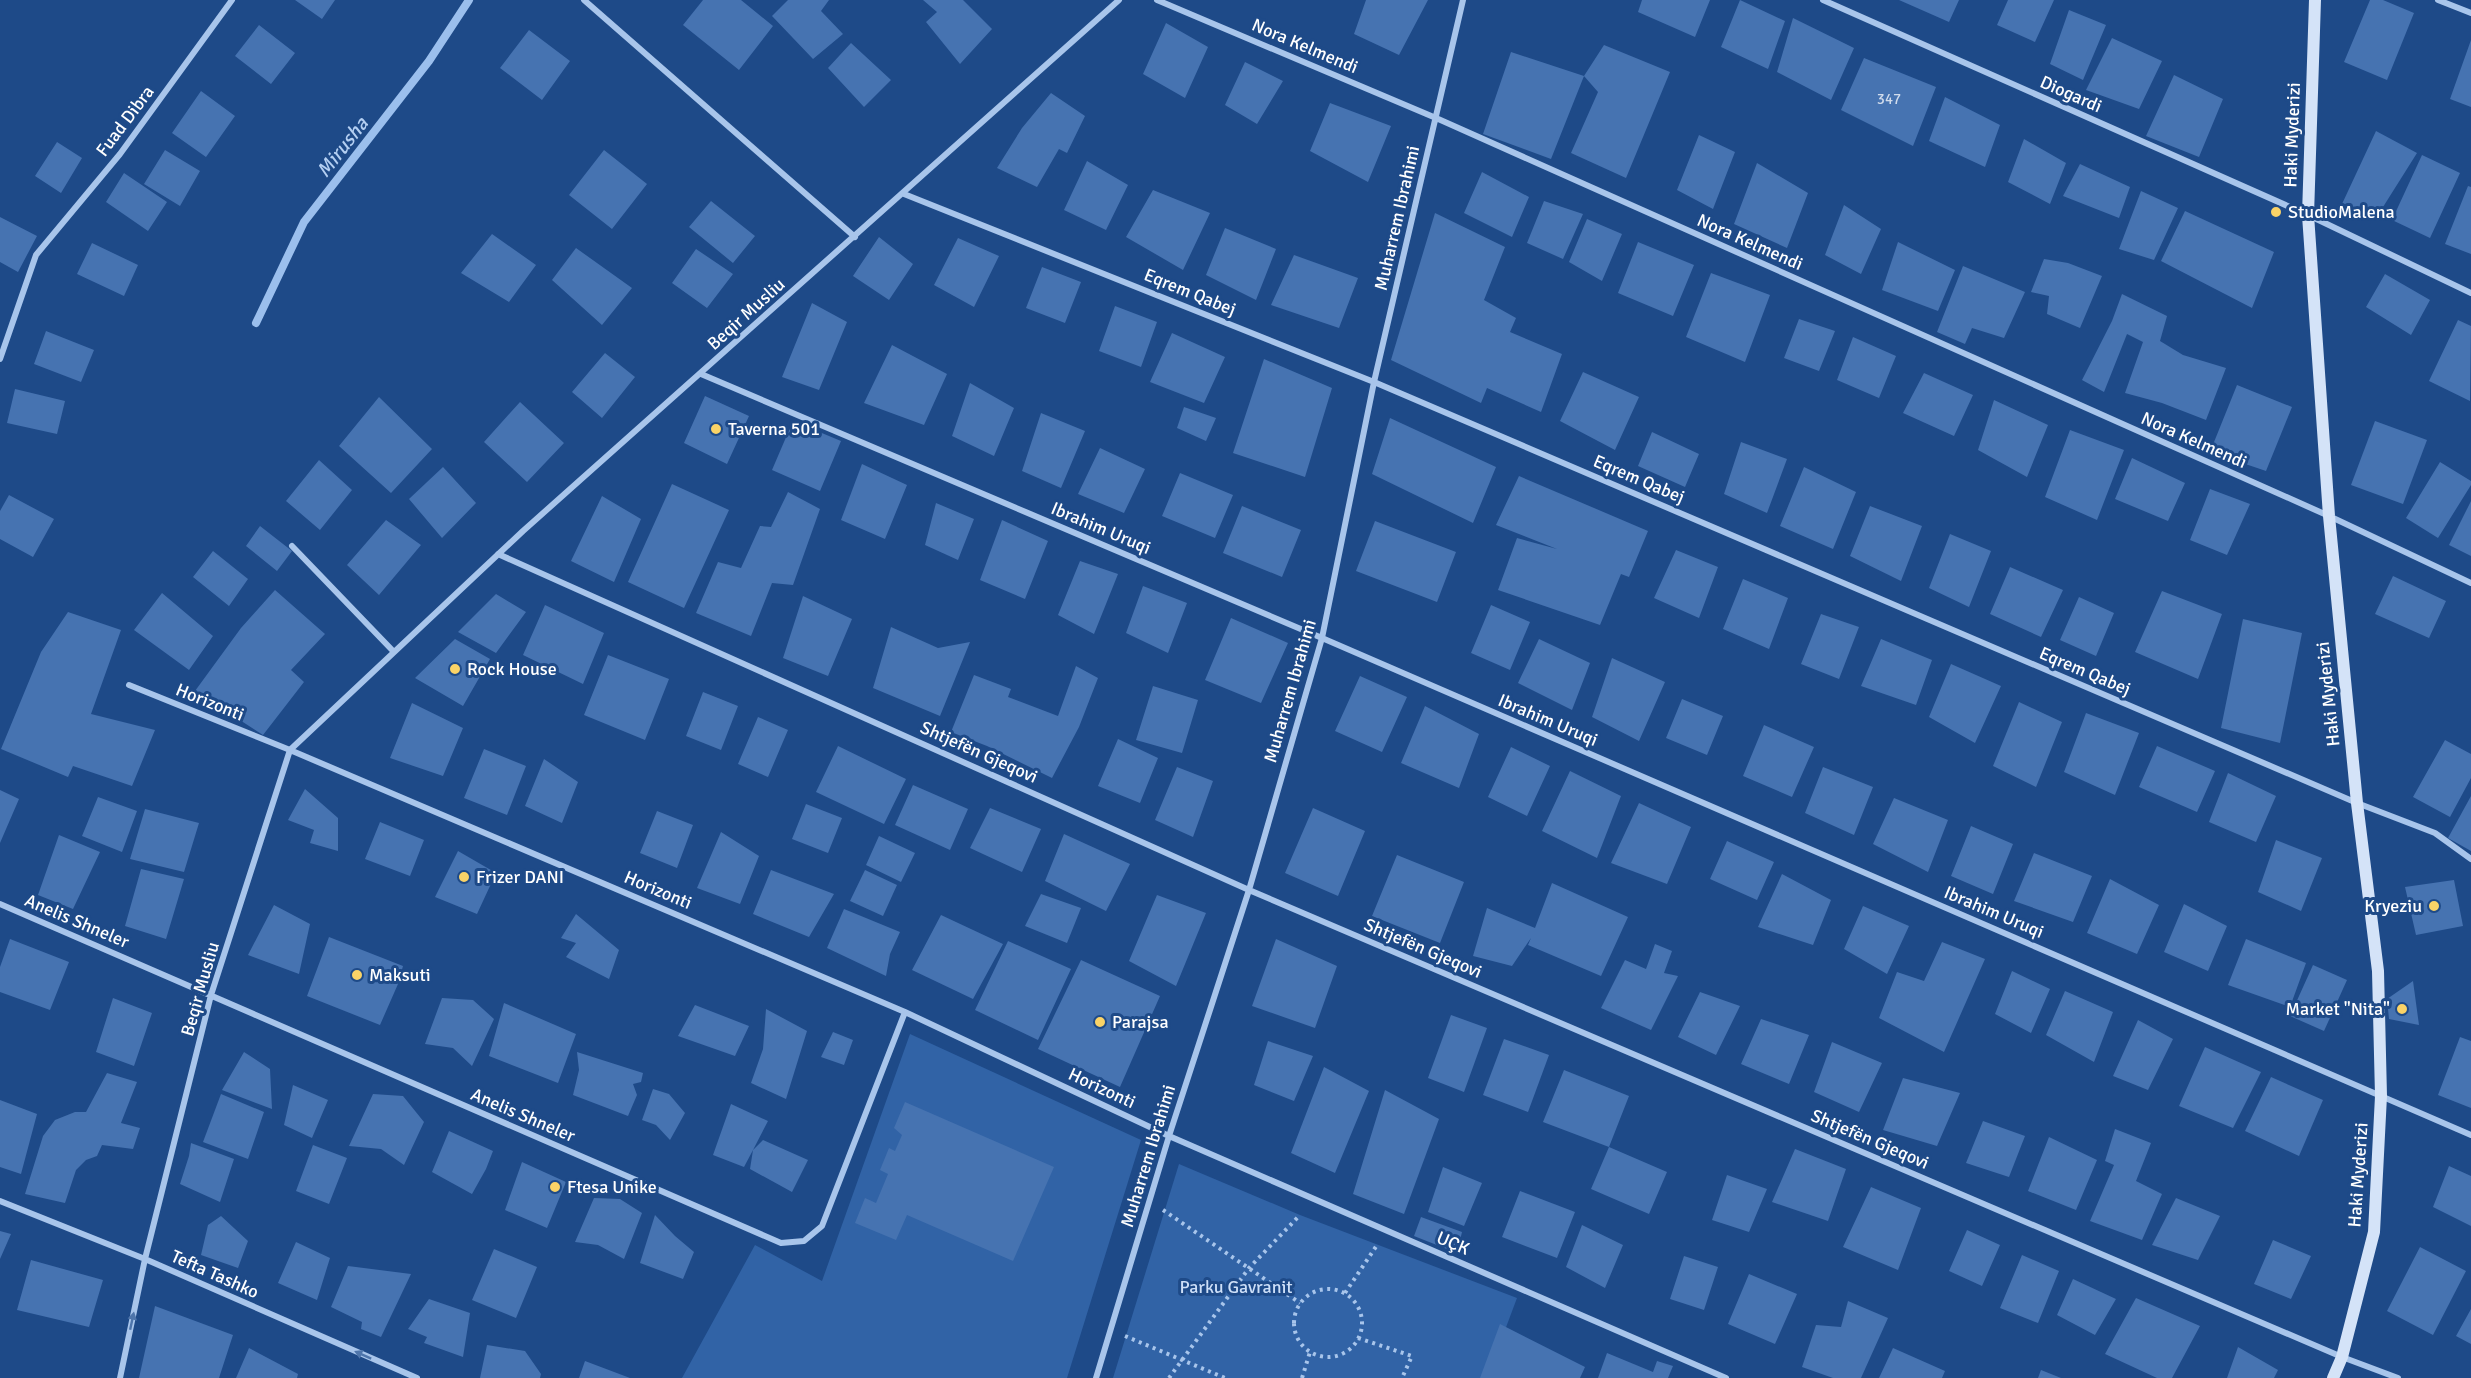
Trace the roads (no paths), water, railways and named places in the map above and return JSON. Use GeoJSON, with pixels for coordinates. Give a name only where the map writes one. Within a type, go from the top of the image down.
{"type":"FeatureCollection","features":[{"type":"Feature","properties":{"kind":"street","name":"Fuad Dibra"},"geometry":{"type":"LineString","coordinates":[[0,359],[36,255],[120,154],[232,0]]}},
{"type":"Feature","properties":{"kind":"street"},"geometry":{"type":"LineString","coordinates":[[584,0],[855,237]]}},
{"type":"Feature","properties":{"kind":"street","name":"Beqir Musliu"},"geometry":{"type":"LineString","coordinates":[[120,1378],[145,1259],[211,995],[290,750],[498,554],[1119,0]]}},
{"type":"Feature","properties":{"kind":"street","name":"Nora Kelmendi"},"geometry":{"type":"LineString","coordinates":[[1157,0],[1436,118],[2329,516],[2471,583]]}},
{"type":"Feature","properties":{"kind":"street","name":"Muharrem Ibrahimi"},"geometry":{"type":"LineString","coordinates":[[1096,1378],[1169,1136],[1249,890],[1322,638],[1374,382],[1463,0]]}},
{"type":"Feature","properties":{"kind":"street","name":"Diogardi"},"geometry":{"type":"LineString","coordinates":[[1823,0],[2308,215],[2471,293]]}},
{"type":"Feature","properties":{"kind":"street","name":"Haki Myderizi"},"geometry":{"type":"LineString","coordinates":[[2315,0],[2308,215],[2329,516],[2357,803],[2378,971],[2381,1096],[2374,1232],[2342,1357],[2333,1378]]}},
{"type":"Feature","properties":{"kind":"street"},"geometry":{"type":"LineString","coordinates":[[2438,0],[2471,13]]}},
{"type":"Feature","properties":{"kind":"street","name":"Eqrem Qabej"},"geometry":{"type":"LineString","coordinates":[[904,194],[1374,382],[2357,803],[2435,833],[2471,859]]}},
{"type":"Feature","properties":{"kind":"street","name":"Ibrahim Uruqi"},"geometry":{"type":"LineString","coordinates":[[701,374],[1322,638],[2471,1135]]}},
{"type":"Feature","properties":{"kind":"street"},"geometry":{"type":"LineString","coordinates":[[292,546],[394,652]]}},
{"type":"Feature","properties":{"kind":"street","name":"Shtjefën Gjeqovi"},"geometry":{"type":"LineString","coordinates":[[498,554],[1249,890],[2342,1357],[2398,1378]]}},
{"type":"Feature","properties":{"kind":"street","name":"Horizonti"},"geometry":{"type":"LineString","coordinates":[[129,685],[290,750],[905,1012],[1169,1136]]}},
{"type":"Feature","properties":{"kind":"street","name":"Anelis Shneler"},"geometry":{"type":"LineString","coordinates":[[0,904],[781,1243],[804,1241],[822,1226],[905,1012]]}},
{"type":"Feature","properties":{"kind":"street","name":"UÇK"},"geometry":{"type":"LineString","coordinates":[[1169,1136],[1726,1378]]}},
{"type":"Feature","properties":{"kind":"street","name":"Tefta Tashko"},"geometry":{"type":"LineString","coordinates":[[0,1201],[145,1259],[417,1378]]}},
{"type":"Feature","properties":{"kind":"waterway","name":"Mirusha"},"geometry":{"type":"LineString","coordinates":[[256,323],[304,222],[429,61],[469,0]]}},
{"type":"Feature","properties":{"kind":"place","name":"StudioMalena"},"geometry":{"type":"Point","coordinates":[2276,212]}},
{"type":"Feature","properties":{"kind":"place","name":"Taverna 501"},"geometry":{"type":"Point","coordinates":[716,429]}},
{"type":"Feature","properties":{"kind":"place","name":"Rock House"},"geometry":{"type":"Point","coordinates":[455,669]}},
{"type":"Feature","properties":{"kind":"place","name":"Frizer DANI"},"geometry":{"type":"Point","coordinates":[464,877]}},
{"type":"Feature","properties":{"kind":"place","name":"Kryeziu"},"geometry":{"type":"Point","coordinates":[2434,906]}},
{"type":"Feature","properties":{"kind":"place","name":"Maksuti"},"geometry":{"type":"Point","coordinates":[357,975]}},
{"type":"Feature","properties":{"kind":"place","name":"Market \"Nita\""},"geometry":{"type":"Point","coordinates":[2402,1009]}},
{"type":"Feature","properties":{"kind":"place","name":"Parajsa"},"geometry":{"type":"Point","coordinates":[1100,1022]}},
{"type":"Feature","properties":{"kind":"place","name":"Ftesa Unike"},"geometry":{"type":"Point","coordinates":[555,1187]}},
{"type":"Feature","properties":{"kind":"park label","name":"Parku Gavranit"},"geometry":{"type":"Point","coordinates":[1236,1287]}}]}
